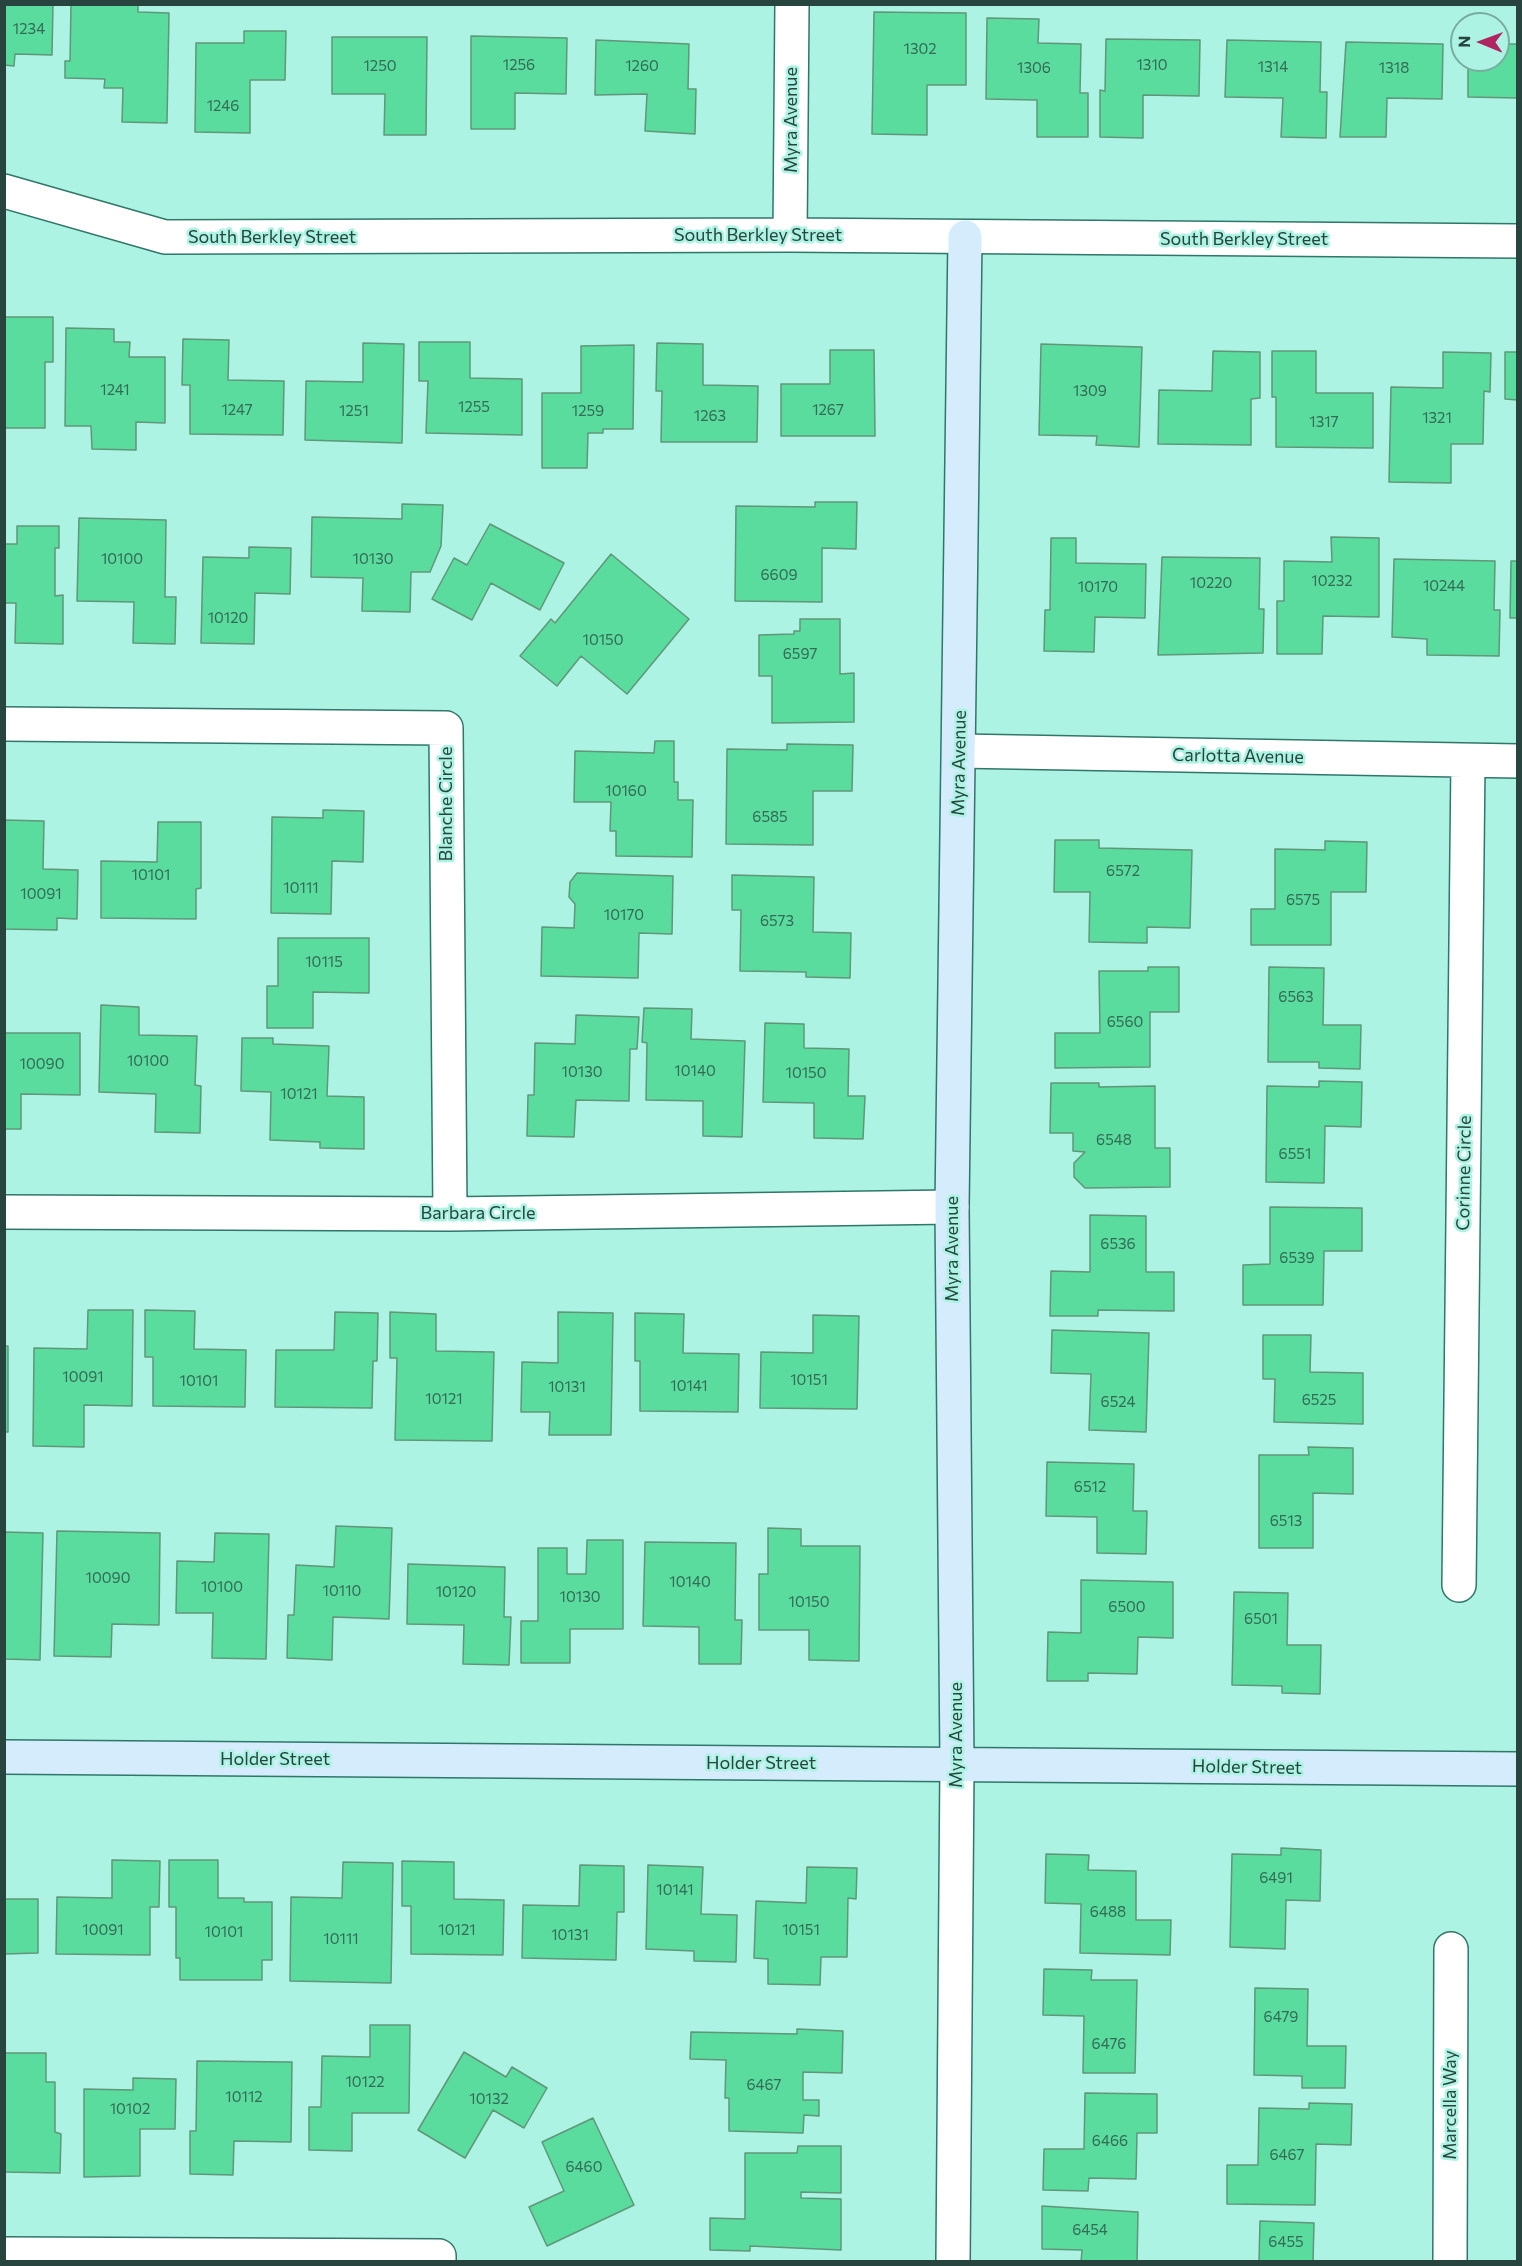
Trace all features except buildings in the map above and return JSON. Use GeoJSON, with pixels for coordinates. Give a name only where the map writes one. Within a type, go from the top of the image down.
{"type":"FeatureCollection","features":[{"type":"Feature","properties":{"kind":"street","name":"Myra Avenue"},"geometry":{"type":"LineString","coordinates":[[790,235],[792,4]]}},
{"type":"Feature","properties":{"kind":"street","name":"South Berkley Street"},"geometry":{"type":"LineString","coordinates":[[4,191],[165,237],[790,235],[1518,240]]}},
{"type":"Feature","properties":{"kind":"street","name":"Myra Avenue"},"geometry":{"type":"LineString","coordinates":[[953,2262],[957,1764],[952,1207],[965,237]]}},
{"type":"Feature","properties":{"kind":"street","name":"Blanche Circle"},"geometry":{"type":"LineString","coordinates":[[4,724],[446,728],[450,1214]]}},
{"type":"Feature","properties":{"kind":"street","name":"Carlotta Avenue"},"geometry":{"type":"LineString","coordinates":[[959,751],[1518,761]]}},
{"type":"Feature","properties":{"kind":"street","name":"Corinne Circle"},"geometry":{"type":"LineString","coordinates":[[1459,1585],[1468,761]]}},
{"type":"Feature","properties":{"kind":"street","name":"Barbara Circle"},"geometry":{"type":"LineString","coordinates":[[4,1212],[450,1214],[952,1207]]}},
{"type":"Feature","properties":{"kind":"street","name":"Holder Street"},"geometry":{"type":"LineString","coordinates":[[4,1757],[1518,1769]]}},
{"type":"Feature","properties":{"kind":"street","name":"Marcella Way"},"geometry":{"type":"LineString","coordinates":[[1450,2262],[1451,1949]]}},
{"type":"Feature","properties":{"kind":"street"},"geometry":{"type":"LineString","coordinates":[[4,2254],[439,2259]]}}]}
